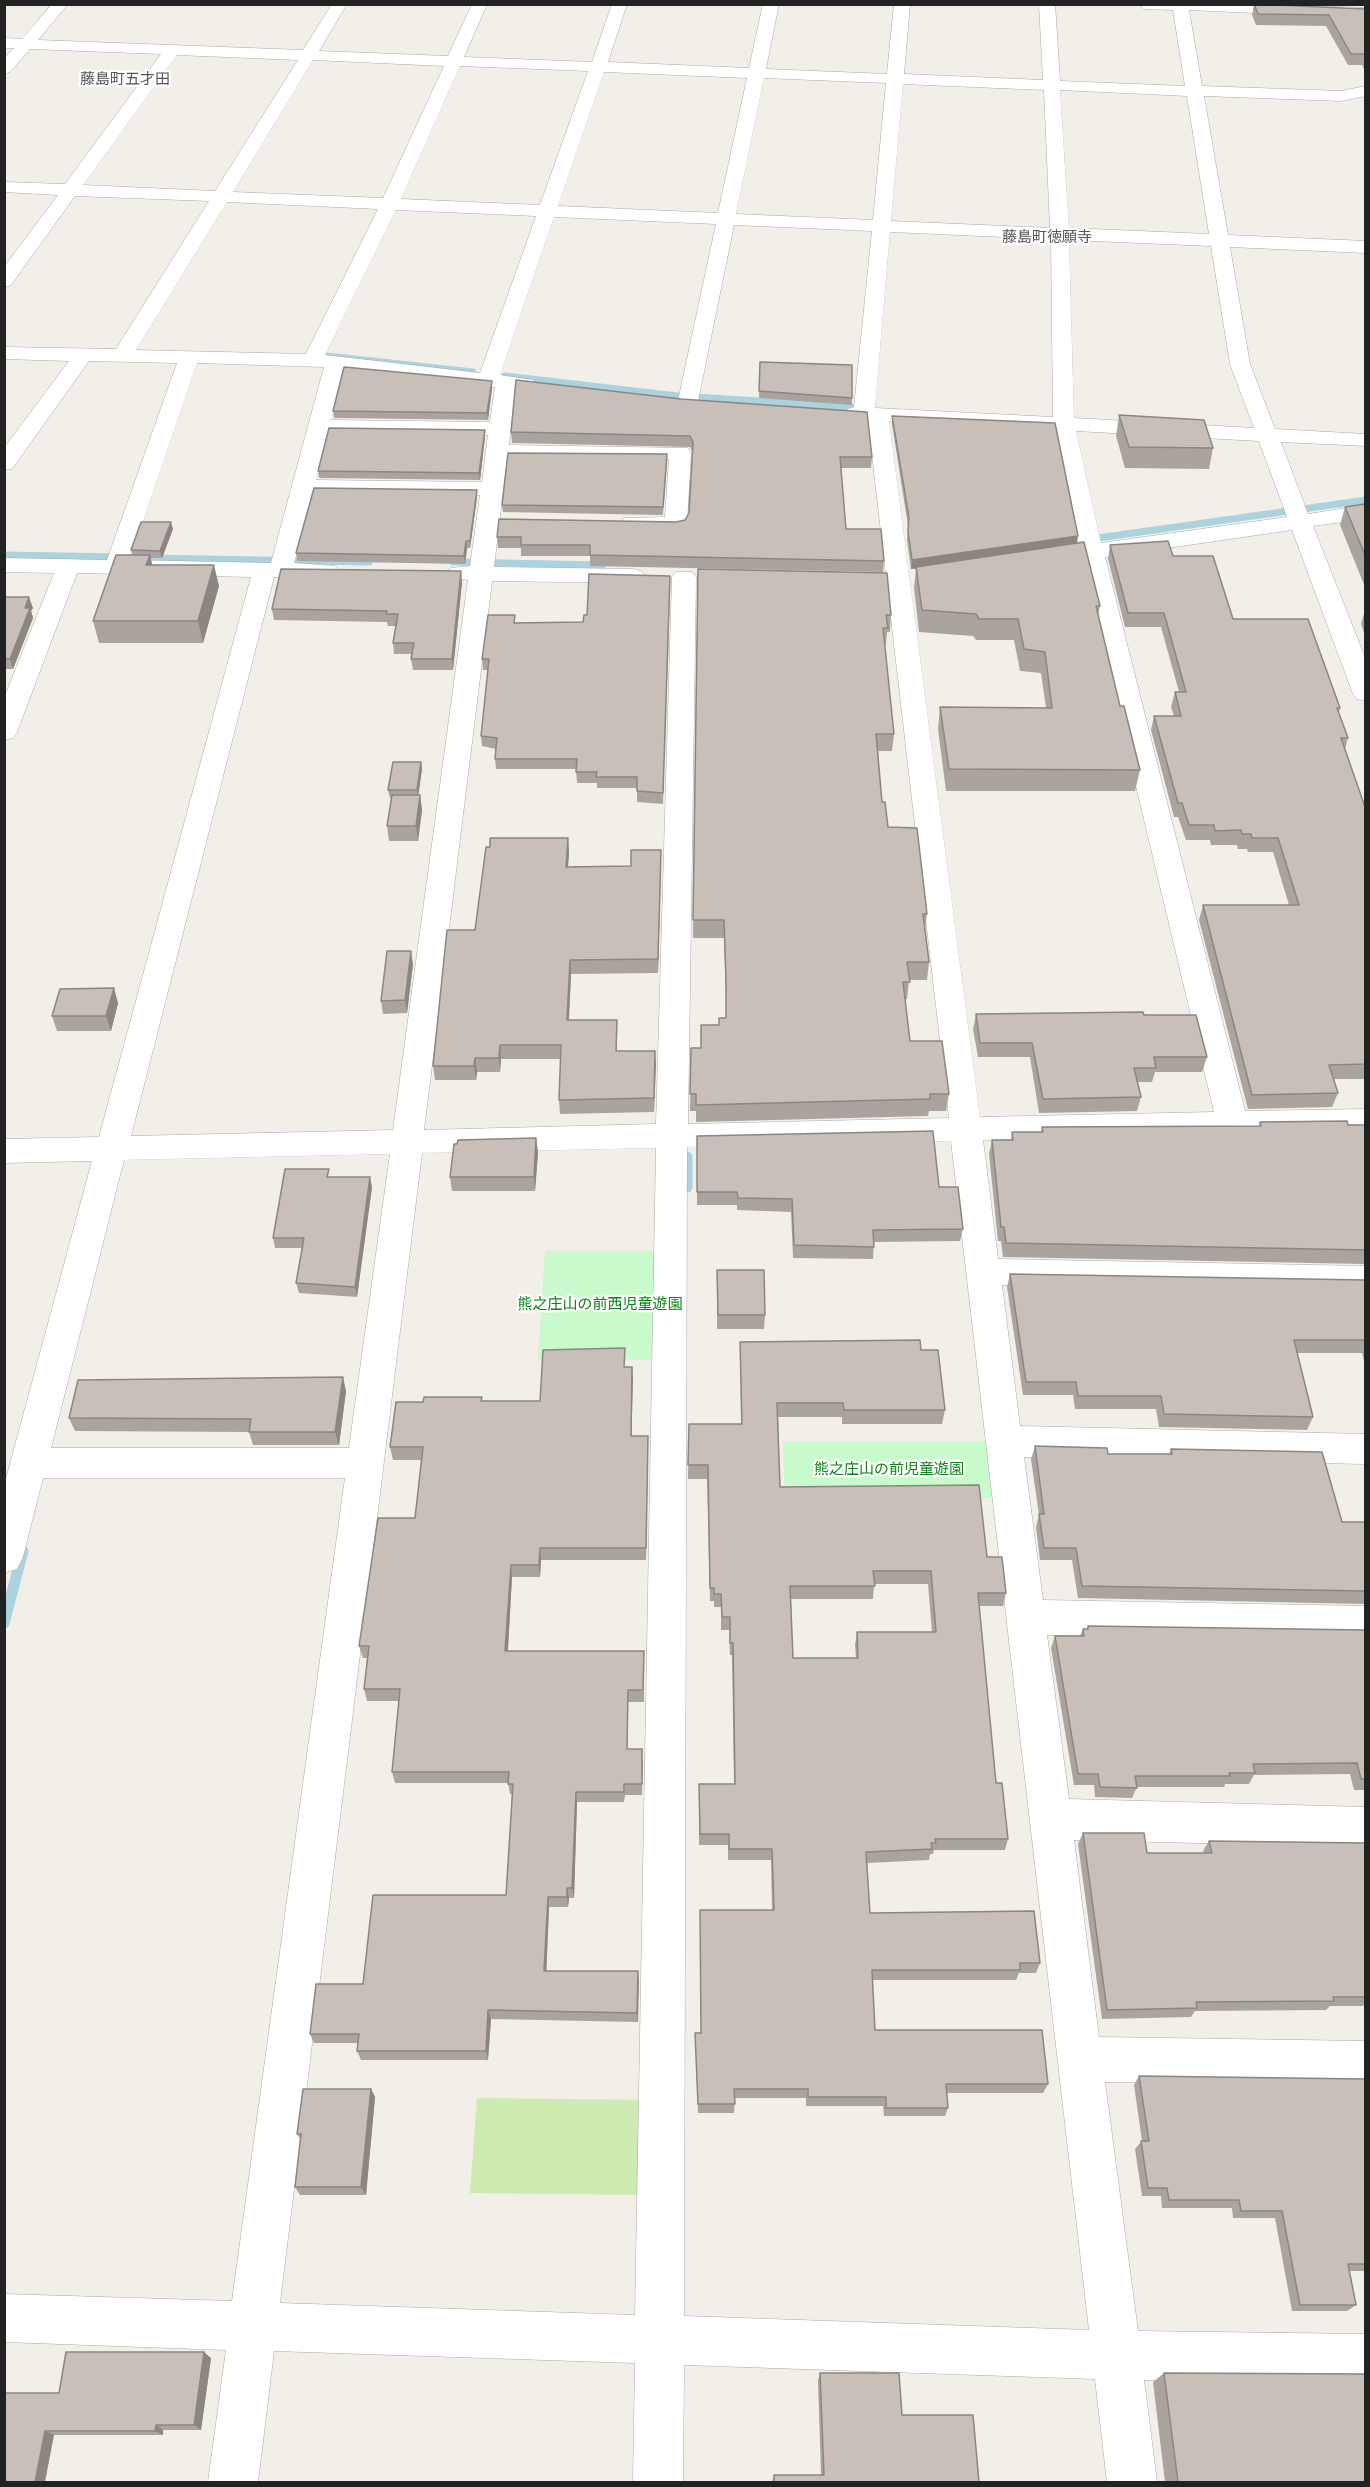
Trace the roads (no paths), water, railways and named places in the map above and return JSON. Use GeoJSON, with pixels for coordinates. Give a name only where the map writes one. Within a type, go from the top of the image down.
{"type":"FeatureCollection","features":[{"type":"Feature","properties":{"kind":"street"},"geometry":{"type":"LineString","coordinates":[[4,69],[61,4]]}},
{"type":"Feature","properties":{"kind":"street"},"geometry":{"type":"LineString","coordinates":[[123,355],[340,4]]}},
{"type":"Feature","properties":{"kind":"street"},"geometry":{"type":"LineString","coordinates":[[313,360],[388,205],[480,4]]}},
{"type":"Feature","properties":{"kind":"street"},"geometry":{"type":"LineString","coordinates":[[233,2482],[483,567],[498,440],[497,380],[548,212],[596,67],[620,4]]}},
{"type":"Feature","properties":{"kind":"street"},"geometry":{"type":"LineString","coordinates":[[688,401],[754,73],[771,4]]}},
{"type":"Feature","properties":{"kind":"street"},"geometry":{"type":"LineString","coordinates":[[902,4],[882,227],[871,414],[897,575],[965,1129],[985,1272],[1132,2482]]}},
{"type":"Feature","properties":{"kind":"street"},"geometry":{"type":"LineString","coordinates":[[1047,4],[1060,235],[1064,424],[1090,544],[1232,1123]]}},
{"type":"Feature","properties":{"kind":"street"},"geometry":{"type":"LineString","coordinates":[[1145,4],[1365,13]]}},
{"type":"Feature","properties":{"kind":"street"},"geometry":{"type":"LineString","coordinates":[[1180,5],[1240,364],[1269,435],[1365,694]]}},
{"type":"Feature","properties":{"kind":"street"},"geometry":{"type":"LineString","coordinates":[[4,43],[1196,91],[1341,96],[1365,91]]}},
{"type":"Feature","properties":{"kind":"street"},"geometry":{"type":"LineString","coordinates":[[4,281],[172,50]]}},
{"type":"Feature","properties":{"kind":"street"},"geometry":{"type":"LineString","coordinates":[[4,187],[1365,248]]}},
{"type":"Feature","properties":{"kind":"street"},"geometry":{"type":"LineString","coordinates":[[4,353],[313,360],[551,386]]}},
{"type":"Feature","properties":{"kind":"street"},"geometry":{"type":"LineString","coordinates":[[4,464],[83,355]]}},
{"type":"Feature","properties":{"kind":"street"},"geometry":{"type":"LineString","coordinates":[[119,561],[189,357]]}},
{"type":"Feature","properties":{"kind":"street"},"geometry":{"type":"LineString","coordinates":[[4,1557],[110,1150],[278,565],[303,486],[336,362]]}},
{"type":"Feature","properties":{"kind":"street"},"geometry":{"type":"LineString","coordinates":[[665,399],[712,403]]}},
{"type":"Feature","properties":{"kind":"street"},"geometry":{"type":"LineString","coordinates":[[829,411],[1365,440]]}},
{"type":"Feature","properties":{"kind":"street"},"geometry":{"type":"LineString","coordinates":[[319,426],[680,453],[676,524],[606,523]]}},
{"type":"Feature","properties":{"kind":"street"},"geometry":{"type":"LineString","coordinates":[[303,486],[492,489]]}},
{"type":"Feature","properties":{"kind":"street"},"geometry":{"type":"LineString","coordinates":[[1023,562],[1090,544],[1298,514],[1365,513]]}},
{"type":"Feature","properties":{"kind":"street"},"geometry":{"type":"LineString","coordinates":[[488,521],[512,521]]}},
{"type":"Feature","properties":{"kind":"street"},"geometry":{"type":"LineString","coordinates":[[4,566],[68,566],[119,561],[278,565],[352,572]]}},
{"type":"Feature","properties":{"kind":"street"},"geometry":{"type":"LineString","coordinates":[[4,732],[68,566]]}},
{"type":"Feature","properties":{"kind":"street"},"geometry":{"type":"LineString","coordinates":[[435,573],[483,567],[696,578],[671,1137],[658,2482]]}},
{"type":"Feature","properties":{"kind":"street"},"geometry":{"type":"LineString","coordinates":[[4,1151],[1365,1120]]}},
{"type":"Feature","properties":{"kind":"street"},"geometry":{"type":"LineString","coordinates":[[985,1272],[1365,1279]]}},
{"type":"Feature","properties":{"kind":"street"},"geometry":{"type":"LineString","coordinates":[[1005,1441],[1365,1449]]}},
{"type":"Feature","properties":{"kind":"street"},"geometry":{"type":"LineString","coordinates":[[29,1463],[365,1463]]}},
{"type":"Feature","properties":{"kind":"street"},"geometry":{"type":"LineString","coordinates":[[1028,1617],[1365,1623]]}},
{"type":"Feature","properties":{"kind":"street"},"geometry":{"type":"LineString","coordinates":[[1052,1819],[1365,1827]]}},
{"type":"Feature","properties":{"kind":"street"},"geometry":{"type":"LineString","coordinates":[[1082,2059],[1365,2063]]}},
{"type":"Feature","properties":{"kind":"street"},"geometry":{"type":"LineString","coordinates":[[4,2318],[1116,2355],[1365,2358]]}},
{"type":"Feature","properties":{"kind":"waterway"},"geometry":{"type":"LineString","coordinates":[[327,356],[473,372]]}},
{"type":"Feature","properties":{"kind":"waterway"},"geometry":{"type":"LineString","coordinates":[[505,376],[678,396]]}},
{"type":"Feature","properties":{"kind":"waterway"},"geometry":{"type":"LineString","coordinates":[[696,397],[851,407]]}},
{"type":"Feature","properties":{"kind":"waterway"},"geometry":{"type":"LineString","coordinates":[[689,487],[689,506]]}},
{"type":"Feature","properties":{"kind":"waterway"},"geometry":{"type":"LineString","coordinates":[[1063,543],[1366,500]]}},
{"type":"Feature","properties":{"kind":"waterway"},"geometry":{"type":"LineString","coordinates":[[4,555],[123,557]]}},
{"type":"Feature","properties":{"kind":"waterway"},"geometry":{"type":"LineString","coordinates":[[147,558],[369,562]]}},
{"type":"Feature","properties":{"kind":"waterway"},"geometry":{"type":"LineString","coordinates":[[453,562],[603,565]]}},
{"type":"Feature","properties":{"kind":"waterway"},"geometry":{"type":"LineString","coordinates":[[687,1157],[687,1187]]}},
{"type":"Feature","properties":{"kind":"waterway"},"geometry":{"type":"LineString","coordinates":[[4,1623],[23,1551]]}},
{"type":"Feature","properties":{"kind":"district","name":"藤島町五才田"},"geometry":{"type":"Point","coordinates":[125,80]}},
{"type":"Feature","properties":{"kind":"district","name":"藤島町徳願寺"},"geometry":{"type":"Point","coordinates":[1047,238]}},
{"type":"Feature","properties":{"kind":"park label","name":"熊之庄山の前西児童遊園"},"geometry":{"type":"Point","coordinates":[600,1305]}},
{"type":"Feature","properties":{"kind":"park label","name":"熊之庄山の前児童遊園"},"geometry":{"type":"Point","coordinates":[889,1470]}}]}
